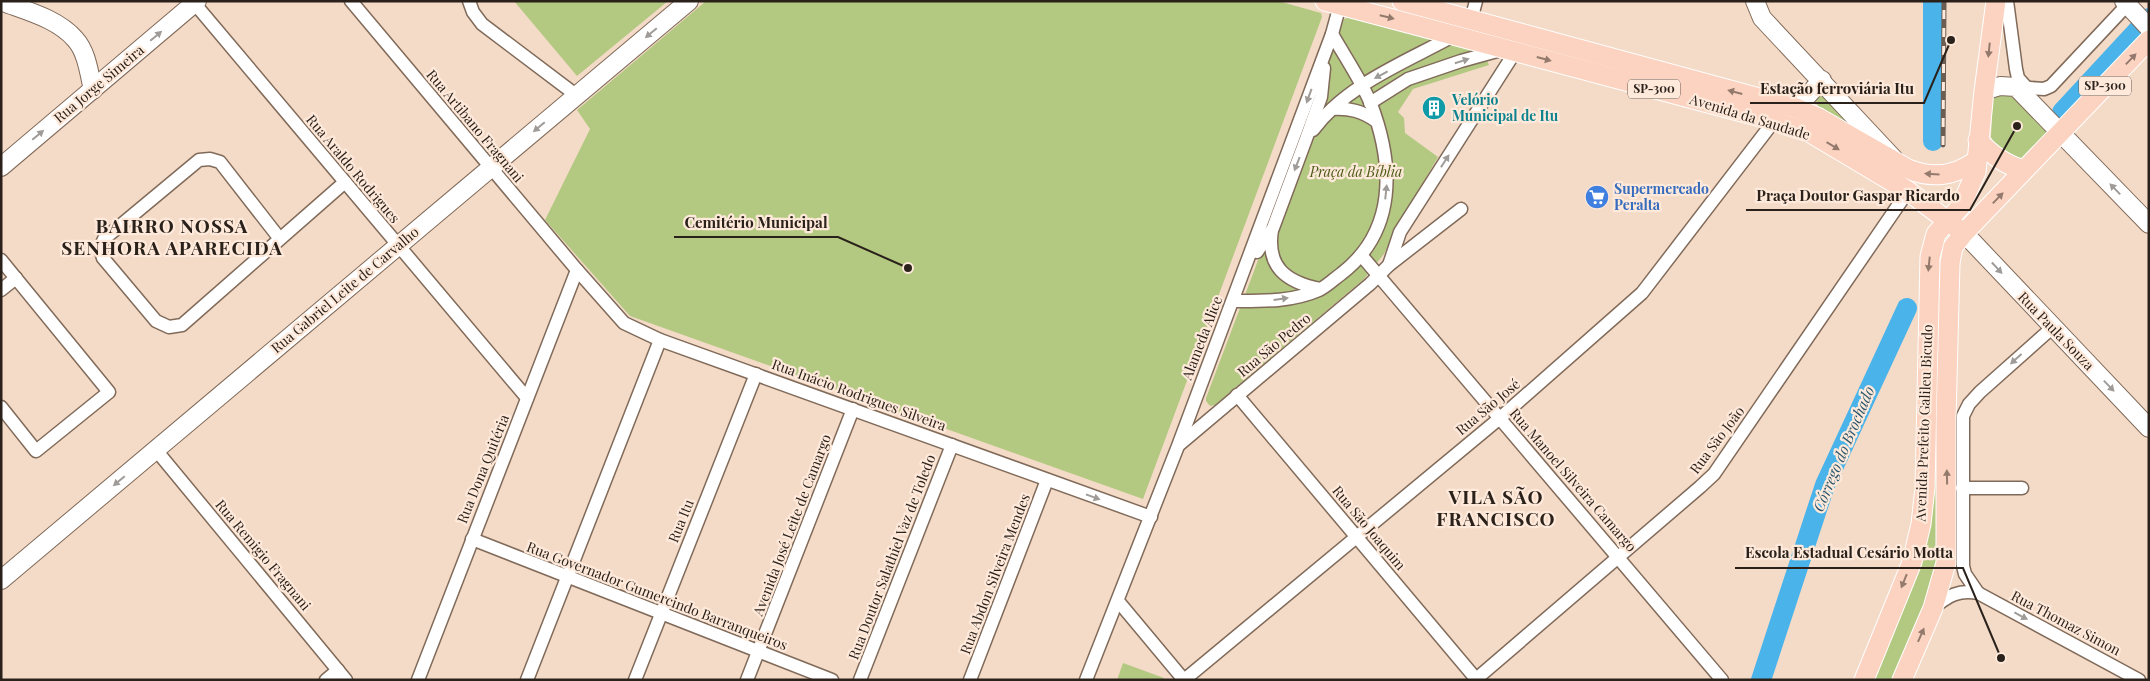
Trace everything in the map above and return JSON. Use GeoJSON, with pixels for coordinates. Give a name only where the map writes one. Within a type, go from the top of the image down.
{"type":"FeatureCollection","features":[{"type":"Feature","properties":{"kind":"main road","name":"Avenida da Saudade"},"geometry":{"type":"LineString","coordinates":[[1402,1],[1796,108],[1819,118],[1898,163],[1923,174],[1942,175],[1959,171],[1977,160]]}},
{"type":"Feature","properties":{"kind":"main road"},"geometry":{"type":"LineString","coordinates":[[1996,1],[1978,140],[1998,159],[2024,170]]}},
{"type":"Feature","properties":{"kind":"main road","name":"Avenida da Saudade"},"geometry":{"type":"LineString","coordinates":[[1335,3],[1809,132],[1908,191],[1964,233]]}},
{"type":"Feature","properties":{"kind":"main road"},"geometry":{"type":"LineString","coordinates":[[1455,35],[1470,28],[1492,33],[1516,32]]}},
{"type":"Feature","properties":{"kind":"main road","name":"SP-300"},"geometry":{"type":"LineString","coordinates":[[1964,233],[2149,40]]}},
{"type":"Feature","properties":{"kind":"main road","name":"Avenida Prefeito Galileu Bicudo"},"geometry":{"type":"LineString","coordinates":[[1864,680],[1912,562],[1920,532],[1925,488],[1929,271],[1936,234],[1961,206],[1974,180],[1978,140]]}},
{"type":"Feature","properties":{"kind":"main road","name":"Avenida Prefeito Galileu Bicudo"},"geometry":{"type":"LineString","coordinates":[[1902,680],[1934,608],[1943,580],[1948,549],[1946,419],[1950,256],[1953,247],[1964,233]]}},
{"type":"Feature","properties":{"kind":"street","name":"Rua Artibano Fragnani"},"geometry":{"type":"LineString","coordinates":[[351,1],[577,270]]}},
{"type":"Feature","properties":{"kind":"street"},"geometry":{"type":"LineString","coordinates":[[469,1],[482,24],[576,96]]}},
{"type":"Feature","properties":{"kind":"street","name":"Rua Gabriel Leite de Carvalho"},"geometry":{"type":"LineString","coordinates":[[1,580],[689,1]]}},
{"type":"Feature","properties":{"kind":"street"},"geometry":{"type":"LineString","coordinates":[[1470,20],[1476,1]]}},
{"type":"Feature","properties":{"kind":"street"},"geometry":{"type":"LineString","coordinates":[[1746,1],[1898,163]]}},
{"type":"Feature","properties":{"kind":"street"},"geometry":{"type":"LineString","coordinates":[[1755,1],[1762,18]]}},
{"type":"Feature","properties":{"kind":"street"},"geometry":{"type":"LineString","coordinates":[[2007,1],[2016,69],[2021,88],[2149,224]]}},
{"type":"Feature","properties":{"kind":"street"},"geometry":{"type":"LineString","coordinates":[[3,2],[42,17],[75,38],[86,63],[92,90]]}},
{"type":"Feature","properties":{"kind":"street","name":"Rua Jorge Simeira"},"geometry":{"type":"LineString","coordinates":[[1,167],[196,2]]}},
{"type":"Feature","properties":{"kind":"street","name":"Rua Araldo Rodrigues"},"geometry":{"type":"LineString","coordinates":[[196,2],[527,398]]}},
{"type":"Feature","properties":{"kind":"street","name":"Alameda Alice"},"geometry":{"type":"LineString","coordinates":[[1086,680],[1178,446],[1332,34],[1335,3]]}},
{"type":"Feature","properties":{"kind":"street"},"geometry":{"type":"LineString","coordinates":[[1984,91],[2000,86],[2044,89],[2056,82],[2129,7],[2149,28]]}},
{"type":"Feature","properties":{"kind":"street"},"geometry":{"type":"LineString","coordinates":[[1233,301],[1297,297],[1321,289],[1361,255],[1378,227],[1387,187],[1385,153],[1370,103],[1332,34]]}},
{"type":"Feature","properties":{"kind":"street"},"geometry":{"type":"LineString","coordinates":[[1306,139],[1332,109],[1361,85],[1455,35]]}},
{"type":"Feature","properties":{"kind":"street"},"geometry":{"type":"LineString","coordinates":[[1429,49],[1429,62],[1433,70]]}},
{"type":"Feature","properties":{"kind":"street"},"geometry":{"type":"LineString","coordinates":[[1248,261],[1273,228],[1306,139],[1321,97],[1326,50]]}},
{"type":"Feature","properties":{"kind":"street"},"geometry":{"type":"LineString","coordinates":[[1370,103],[1408,79],[1433,70],[1510,50]]}},
{"type":"Feature","properties":{"kind":"street","name":"Rua São Pedro"},"geometry":{"type":"LineString","coordinates":[[1389,265],[1400,232],[1510,50]]}},
{"type":"Feature","properties":{"kind":"street"},"geometry":{"type":"LineString","coordinates":[[1774,121],[1796,108],[1822,80]]}},
{"type":"Feature","properties":{"kind":"street"},"geometry":{"type":"LineString","coordinates":[[1332,109],[1353,109],[1363,112],[1376,121]]}},
{"type":"Feature","properties":{"kind":"street","name":"Rua São José"},"geometry":{"type":"LineString","coordinates":[[1184,680],[1500,418],[1642,293],[1774,121]]}},
{"type":"Feature","properties":{"kind":"street"},"geometry":{"type":"LineString","coordinates":[[280,239],[220,162],[210,159],[199,160],[104,239],[100,248],[103,258],[156,321],[170,327],[182,324],[280,239],[345,182]]}},
{"type":"Feature","properties":{"kind":"street","name":"Rua São João"},"geometry":{"type":"LineString","coordinates":[[1476,679],[1714,474],[1908,191]]}},
{"type":"Feature","properties":{"kind":"street","name":"Rua São Pedro"},"geometry":{"type":"LineString","coordinates":[[1178,446],[1379,276],[1389,265],[1461,209]]}},
{"type":"Feature","properties":{"kind":"street"},"geometry":{"type":"LineString","coordinates":[[1273,228],[1271,251],[1274,262],[1279,270],[1293,280],[1321,289]]}},
{"type":"Feature","properties":{"kind":"street","name":"Rua Paula Souza"},"geometry":{"type":"LineString","coordinates":[[1964,233],[2149,428]]}},
{"type":"Feature","properties":{"kind":"street","name":"Rua Manoel Silveira Camargo"},"geometry":{"type":"LineString","coordinates":[[1361,255],[1722,680]]}},
{"type":"Feature","properties":{"kind":"street"},"geometry":{"type":"LineString","coordinates":[[1,260],[109,392],[36,451],[1,407]]}},
{"type":"Feature","properties":{"kind":"street","name":"Rua Inácio Rodrigues Silveira"},"geometry":{"type":"LineString","coordinates":[[577,270],[624,323],[660,340],[1150,518]]}},
{"type":"Feature","properties":{"kind":"street","name":"Rua Dona Quitéria"},"geometry":{"type":"LineString","coordinates":[[418,680],[577,270]]}},
{"type":"Feature","properties":{"kind":"street"},"geometry":{"type":"LineString","coordinates":[[1,290],[16,278]]}},
{"type":"Feature","properties":{"kind":"street","name":"Rua Thomaz Simon"},"geometry":{"type":"LineString","coordinates":[[1978,593],[1965,574],[1963,566],[1962,425],[1965,410],[1980,392],[2053,327]]}},
{"type":"Feature","properties":{"kind":"street"},"geometry":{"type":"LineString","coordinates":[[527,680],[660,340]]}},
{"type":"Feature","properties":{"kind":"street","name":"Rua Itu"},"geometry":{"type":"LineString","coordinates":[[634,680],[756,374]]}},
{"type":"Feature","properties":{"kind":"street","name":"Rua São Joaquim"},"geometry":{"type":"LineString","coordinates":[[1237,395],[1476,679]]}},
{"type":"Feature","properties":{"kind":"street","name":"Avenida José Leite de Camargo"},"geometry":{"type":"LineString","coordinates":[[748,680],[853,410]]}},
{"type":"Feature","properties":{"kind":"street","name":"Rua Doutor Salathiel Vaz de Toledo"},"geometry":{"type":"LineString","coordinates":[[860,680],[952,445]]}},
{"type":"Feature","properties":{"kind":"street","name":"Rua Remigio Fragnani"},"geometry":{"type":"LineString","coordinates":[[156,450],[342,675]]}},
{"type":"Feature","properties":{"kind":"street","name":"Rua Abdon Silveira Mendes"},"geometry":{"type":"LineString","coordinates":[[970,680],[1047,480]]}},
{"type":"Feature","properties":{"kind":"street"},"geometry":{"type":"LineString","coordinates":[[1962,488],[2022,488]]}},
{"type":"Feature","properties":{"kind":"street","name":"Rua Governador Gumercindo Barranqueiros"},"geometry":{"type":"LineString","coordinates":[[472,539],[832,680]]}},
{"type":"Feature","properties":{"kind":"street","name":"Rua Thomaz Simon"},"geometry":{"type":"LineString","coordinates":[[1934,608],[1954,593],[1978,593],[2139,680]]}},
{"type":"Feature","properties":{"kind":"street"},"geometry":{"type":"LineString","coordinates":[[1118,601],[1184,680]]}},
{"type":"Feature","properties":{"kind":"street"},"geometry":{"type":"LineString","coordinates":[[326,680],[342,675]]}},
{"type":"Feature","properties":{"kind":"green space"},"geometry":{"type":"Polygon","coordinates":[[[514,1],[668,1],[577,76],[514,1]]]}},
{"type":"Feature","properties":{"kind":"green space"},"geometry":{"type":"Polygon","coordinates":[[[706,1],[1278,1],[1321,13],[1322,17],[1143,499],[630,316],[545,220],[590,129],[577,110],[706,1]]]}},
{"type":"Feature","properties":{"kind":"green space","name":"Praça da Bíblia"},"geometry":{"type":"Polygon","coordinates":[[[1353,16],[1482,50],[1489,65],[1413,89],[1398,112],[1404,118],[1405,133],[1438,157],[1384,254],[1364,279],[1215,405],[1210,406],[1206,398],[1257,263],[1344,19],[1353,16]]]}},
{"type":"Feature","properties":{"kind":"green space"},"geometry":{"type":"Polygon","coordinates":[[[1822,91],[1857,129],[1818,106],[1816,101],[1822,91]]]}},
{"type":"Feature","properties":{"kind":"green space"},"geometry":{"type":"Polygon","coordinates":[[[2000,91],[2021,102],[2048,133],[2021,163],[1997,149],[1991,137],[1993,98],[2000,91]]]}},
{"type":"Feature","properties":{"kind":"green space"},"geometry":{"type":"Polygon","coordinates":[[[1953,228],[1938,557],[1929,593],[1892,680],[1870,680],[1906,593],[1937,247],[1953,228]]]}},
{"type":"Feature","properties":{"kind":"green space"},"geometry":{"type":"Polygon","coordinates":[[[1123,663],[1164,678],[1163,680],[1117,680],[1123,663]]]}},
{"type":"Feature","properties":{"kind":"waterway"},"geometry":{"type":"LineString","coordinates":[[1933,1],[1933,141]]}},
{"type":"Feature","properties":{"kind":"waterway"},"geometry":{"type":"LineString","coordinates":[[2062,112],[2149,18]]}},
{"type":"Feature","properties":{"kind":"waterway","name":"Córrego do Brochado"},"geometry":{"type":"LineString","coordinates":[[1761,680],[1825,485],[1907,308]]}},
{"type":"Feature","properties":{"kind":"railway"},"geometry":{"type":"LineString","coordinates":[[1943,145],[1944,1]]}},
{"type":"Feature","properties":{"kind":"place","name":"Estação ferroviária Itu"},"geometry":{"type":"Point","coordinates":[1951,40]}},
{"type":"Feature","properties":{"kind":"place","name":"Velório Municipal de Itu"},"geometry":{"type":"Point","coordinates":[1434,108]}},
{"type":"Feature","properties":{"kind":"place","name":"Praça Doutor Gaspar Ricardo"},"geometry":{"type":"Point","coordinates":[2017,126]}},
{"type":"Feature","properties":{"kind":"place","name":"Supermercado Peralta"},"geometry":{"type":"Point","coordinates":[1597,197]}},
{"type":"Feature","properties":{"kind":"place","name":"Cemitério Municipal"},"geometry":{"type":"Point","coordinates":[908,268]}},
{"type":"Feature","properties":{"kind":"place","name":"Escola Estadual Cesário Motta"},"geometry":{"type":"Point","coordinates":[2001,658]}},
{"type":"Feature","properties":{"kind":"district","name":"BAIRRO NOSSA SENHORA APARECIDA"},"geometry":{"type":"Point","coordinates":[172,237]}},
{"type":"Feature","properties":{"kind":"district","name":"VILA SÃO FRANCISCO"},"geometry":{"type":"Point","coordinates":[1496,508]}}]}
